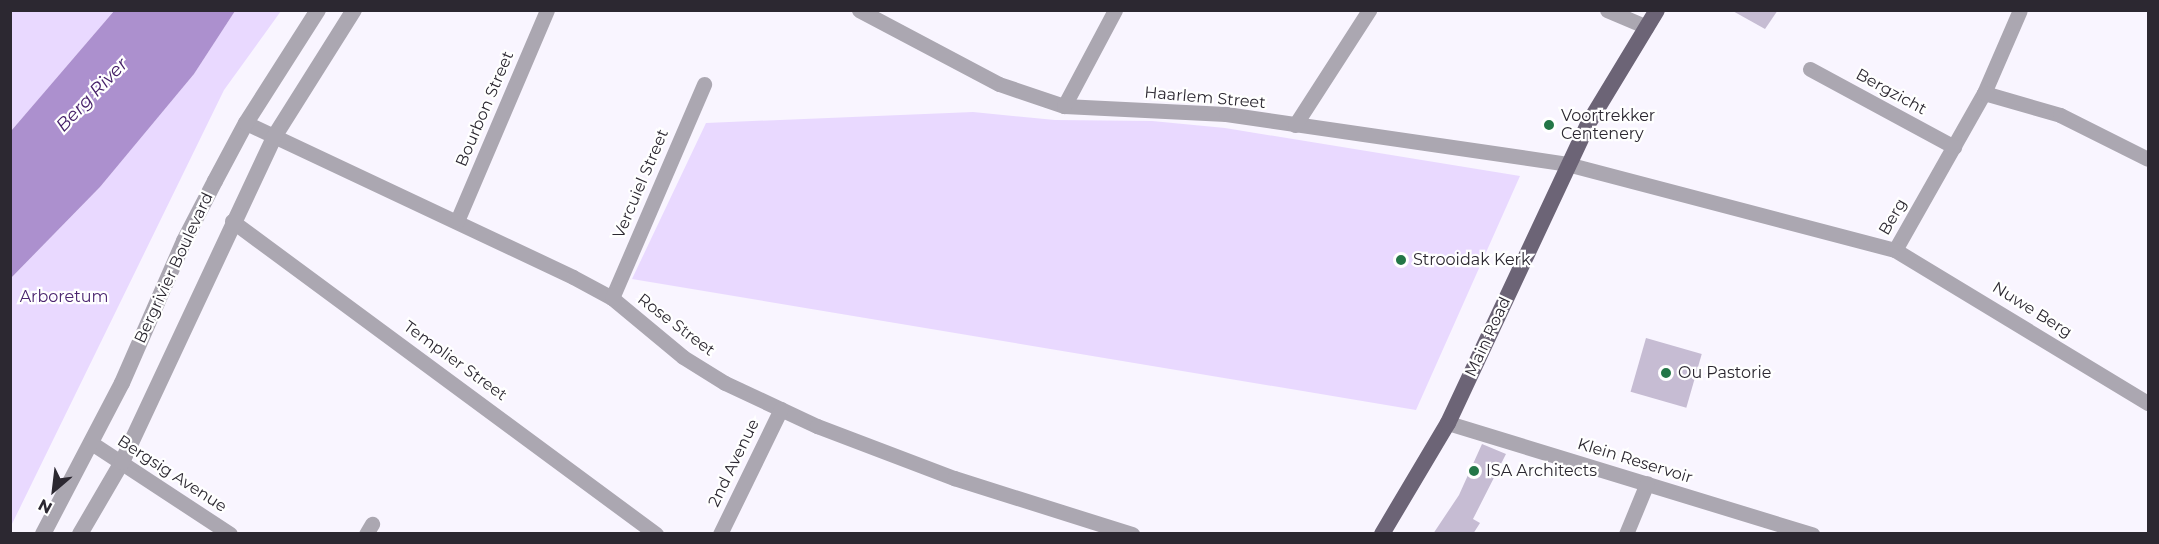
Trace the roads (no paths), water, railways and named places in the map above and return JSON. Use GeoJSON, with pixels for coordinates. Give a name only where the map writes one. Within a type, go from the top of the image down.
{"type":"FeatureCollection","features":[{"type":"Feature","properties":{"kind":"main road","name":"Main Road"},"geometry":{"type":"LineString","coordinates":[[1382,534],[1448,423],[1567,164],[1657,10]]}},
{"type":"Feature","properties":{"kind":"street","name":"Bergrivier Boulevard"},"geometry":{"type":"LineString","coordinates":[[43,534],[93,444],[184,241],[246,123],[318,10]]}},
{"type":"Feature","properties":{"kind":"street","name":"Bergrivier Boulevard"},"geometry":{"type":"LineString","coordinates":[[80,534],[122,462],[232,220],[274,137],[354,10]]}},
{"type":"Feature","properties":{"kind":"street","name":"Bourbon Street"},"geometry":{"type":"LineString","coordinates":[[457,221],[547,10]]}},
{"type":"Feature","properties":{"kind":"street","name":"Haarlem Street"},"geometry":{"type":"LineString","coordinates":[[858,10],[999,84],[1064,106],[1226,114],[1567,164]]}},
{"type":"Feature","properties":{"kind":"street"},"geometry":{"type":"LineString","coordinates":[[1064,106],[1115,10]]}},
{"type":"Feature","properties":{"kind":"street"},"geometry":{"type":"LineString","coordinates":[[1295,125],[1369,10]]}},
{"type":"Feature","properties":{"kind":"street"},"geometry":{"type":"LineString","coordinates":[[1607,10],[1647,27]]}},
{"type":"Feature","properties":{"kind":"street","name":"Berg"},"geometry":{"type":"LineString","coordinates":[[1567,164],[1895,249],[1984,93],[2020,10]]}},
{"type":"Feature","properties":{"kind":"street","name":"Bergzicht"},"geometry":{"type":"LineString","coordinates":[[1810,69],[1954,147]]}},
{"type":"Feature","properties":{"kind":"street","name":"Vercuiel Street"},"geometry":{"type":"LineString","coordinates":[[612,298],[704,84]]}},
{"type":"Feature","properties":{"kind":"street"},"geometry":{"type":"LineString","coordinates":[[1984,93],[2060,116],[2148,159]]}},
{"type":"Feature","properties":{"kind":"street","name":"Rose Street"},"geometry":{"type":"LineString","coordinates":[[246,123],[457,221],[612,298],[683,357],[725,383],[781,409],[954,478],[1132,534]]}},
{"type":"Feature","properties":{"kind":"street","name":"Templier Street"},"geometry":{"type":"LineString","coordinates":[[232,220],[656,534]]}},
{"type":"Feature","properties":{"kind":"street","name":"Nuwe Berg"},"geometry":{"type":"LineString","coordinates":[[1895,249],[2148,403]]}},
{"type":"Feature","properties":{"kind":"street","name":"2nd Avenue"},"geometry":{"type":"LineString","coordinates":[[720,534],[781,409]]}},
{"type":"Feature","properties":{"kind":"street","name":"Klein Reservoir"},"geometry":{"type":"LineString","coordinates":[[1448,423],[1812,534]]}},
{"type":"Feature","properties":{"kind":"street","name":"Bergsig Avenue"},"geometry":{"type":"LineString","coordinates":[[93,444],[230,534]]}},
{"type":"Feature","properties":{"kind":"street"},"geometry":{"type":"LineString","coordinates":[[1626,534],[1647,483]]}},
{"type":"Feature","properties":{"kind":"water","name":"Berg River"},"geometry":{"type":"Polygon","coordinates":[[[114,11],[235,11],[194,74],[100,187],[11,278],[11,131],[114,11]]]}},
{"type":"Feature","properties":{"kind":"place","name":"Voortrekker Centenery"},"geometry":{"type":"Point","coordinates":[1549,125]}},
{"type":"Feature","properties":{"kind":"place","name":"Strooidak Kerk"},"geometry":{"type":"Point","coordinates":[1401,260]}},
{"type":"Feature","properties":{"kind":"place","name":"Ou Pastorie"},"geometry":{"type":"Point","coordinates":[1666,373]}},
{"type":"Feature","properties":{"kind":"place","name":"ISA Architects"},"geometry":{"type":"Point","coordinates":[1474,471]}},
{"type":"Feature","properties":{"kind":"park label","name":"Arboretum"},"geometry":{"type":"Point","coordinates":[64,297]}}]}
